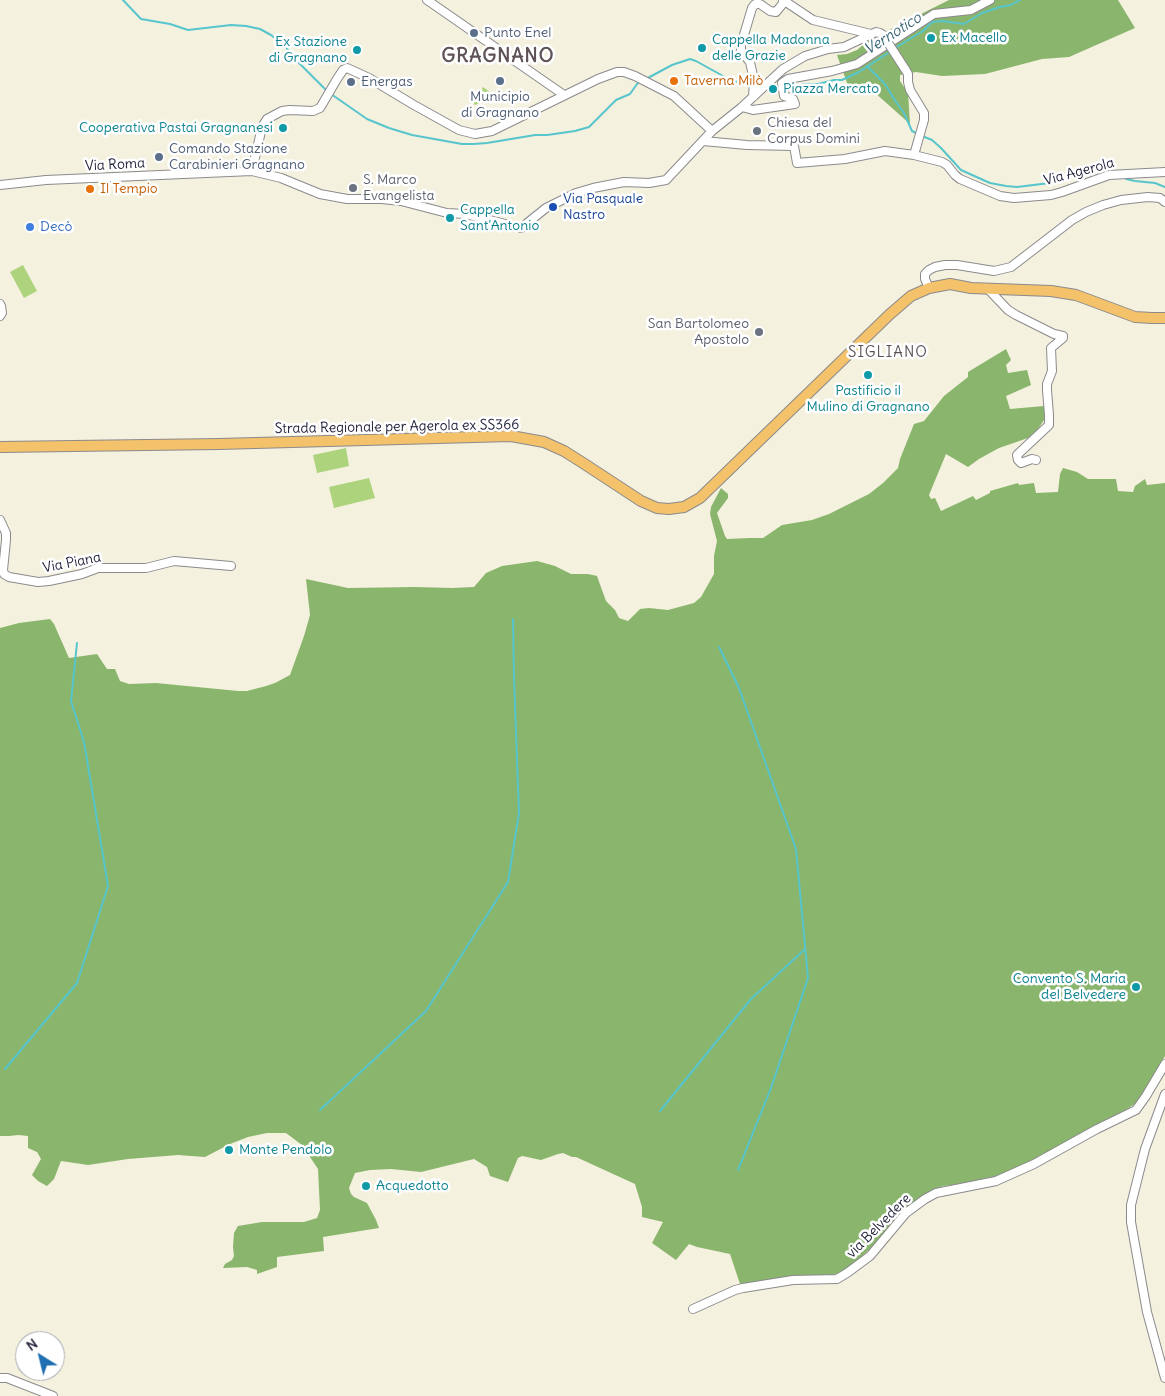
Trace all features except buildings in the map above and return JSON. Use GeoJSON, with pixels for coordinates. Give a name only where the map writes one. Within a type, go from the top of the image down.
{"type":"FeatureCollection","features":[{"type":"Feature","properties":{"kind":"main road","name":"Strada Regionale per Agerola ex SS366"},"geometry":{"type":"LineString","coordinates":[[0,447],[219,444],[511,436],[544,442],[564,451],[642,501],[657,508],[669,509],[684,507],[700,498],[889,315],[911,296],[929,288],[950,284],[971,288],[1051,291],[1076,295],[1135,317],[1165,318]]}},
{"type":"Feature","properties":{"kind":"street"},"geometry":{"type":"LineString","coordinates":[[427,0],[564,95]]}},
{"type":"Feature","properties":{"kind":"street"},"geometry":{"type":"LineString","coordinates":[[742,107],[753,110],[795,104],[793,99],[784,96],[782,83],[788,79],[858,64],[934,14],[970,10],[990,0]]}},
{"type":"Feature","properties":{"kind":"street"},"geometry":{"type":"LineString","coordinates":[[752,97],[754,80],[750,62],[741,51],[741,45],[752,8],[755,4],[760,4],[770,11],[776,12],[784,1],[813,20],[871,34]]}},
{"type":"Feature","properties":{"kind":"street"},"geometry":{"type":"LineString","coordinates":[[846,29],[850,32],[849,44]]}},
{"type":"Feature","properties":{"kind":"street"},"geometry":{"type":"LineString","coordinates":[[703,141],[783,69],[805,56],[828,49],[844,47],[876,32],[880,33],[908,74],[910,90],[924,113],[924,120],[914,155]]}},
{"type":"Feature","properties":{"kind":"street"},"geometry":{"type":"LineString","coordinates":[[252,170],[262,127],[268,118],[282,110],[314,112],[320,108],[343,70],[347,68],[369,78],[459,130],[475,134],[492,132],[564,95],[617,72],[624,72],[635,76],[674,96],[712,131]]}},
{"type":"Feature","properties":{"kind":"street","name":"Via Roma"},"geometry":{"type":"LineString","coordinates":[[0,185],[46,180],[252,170],[281,178],[318,194],[347,199],[402,201],[521,228],[546,208],[576,192],[624,182],[666,180],[703,141]]}},
{"type":"Feature","properties":{"kind":"street","name":"Via Agerola"},"geometry":{"type":"LineString","coordinates":[[703,141],[748,145],[794,146],[797,163],[845,159],[885,152],[914,155],[942,162],[955,175],[974,185],[1000,196],[1014,198],[1051,195],[1109,174],[1161,172]]}},
{"type":"Feature","properties":{"kind":"street"},"geometry":{"type":"LineString","coordinates":[[1161,172],[1165,167]]}},
{"type":"Feature","properties":{"kind":"street"},"geometry":{"type":"LineString","coordinates":[[929,288],[925,274],[929,270],[945,265],[994,271],[1011,267],[1072,220],[1103,204],[1148,197],[1160,198],[1165,202]]}},
{"type":"Feature","properties":{"kind":"street"},"geometry":{"type":"LineString","coordinates":[[987,288],[1008,310],[1054,334],[1063,336],[1051,348],[1052,371],[1047,384],[1049,425],[1017,455],[1018,460],[1021,462],[1032,459],[1036,460]]}},
{"type":"Feature","properties":{"kind":"street"},"geometry":{"type":"LineString","coordinates":[[0,304],[2,313],[0,316]]}},
{"type":"Feature","properties":{"kind":"street","name":"Via Piana"},"geometry":{"type":"LineString","coordinates":[[0,520],[6,533],[3,570],[4,574],[9,577],[38,582],[49,581],[82,574],[98,568],[146,568],[174,561],[231,566]]}},
{"type":"Feature","properties":{"kind":"street","name":"via Belvedere"},"geometry":{"type":"LineString","coordinates":[[694,1309],[743,1288],[793,1280],[837,1279],[870,1256],[906,1213],[924,1199],[936,1193],[996,1181],[1034,1164],[1097,1128],[1136,1110],[1165,1064]]}},
{"type":"Feature","properties":{"kind":"street"},"geometry":{"type":"LineString","coordinates":[[1165,1094],[1145,1149],[1130,1205],[1131,1222],[1147,1312],[1165,1378]]}},
{"type":"Feature","properties":{"kind":"street"},"geometry":{"type":"LineString","coordinates":[[0,1378],[7,1378],[53,1396]]}},
{"type":"Feature","properties":{"kind":"green space"},"geometry":{"type":"Polygon","coordinates":[[[949,0],[1118,0],[1135,28],[1069,57],[1042,59],[985,74],[942,76],[916,72],[900,75],[900,81],[908,93],[910,124],[874,92],[851,94],[837,55],[857,50],[869,40],[949,0]]]}},
{"type":"Feature","properties":{"kind":"green space"},"geometry":{"type":"Polygon","coordinates":[[[483,87],[490,92],[484,101],[475,105],[473,102],[483,87]]]}},
{"type":"Feature","properties":{"kind":"green space"},"geometry":{"type":"Polygon","coordinates":[[[23,265],[37,291],[24,298],[10,272],[23,265]]]}},
{"type":"Feature","properties":{"kind":"green space"},"geometry":{"type":"Polygon","coordinates":[[[1006,349],[1011,360],[1006,365],[1008,373],[1027,370],[1031,385],[1006,396],[1010,409],[1044,406],[1044,420],[1028,438],[999,448],[968,467],[946,454],[929,495],[931,499],[935,498],[941,511],[973,496],[976,500],[990,493],[990,491],[1018,483],[1019,485],[1034,483],[1036,493],[1058,492],[1060,474],[1063,468],[1077,472],[1088,479],[1116,479],[1118,491],[1133,492],[1135,486],[1145,479],[1147,485],[1165,483],[1165,1056],[1136,1103],[1040,1157],[995,1178],[943,1186],[919,1198],[905,1209],[878,1241],[856,1262],[842,1272],[828,1276],[740,1284],[730,1254],[689,1244],[676,1260],[652,1243],[663,1222],[642,1217],[642,1207],[635,1184],[563,1153],[541,1160],[522,1156],[518,1158],[508,1182],[490,1176],[487,1167],[474,1159],[421,1172],[391,1169],[355,1173],[349,1188],[351,1194],[367,1203],[379,1228],[323,1237],[324,1251],[277,1257],[277,1267],[257,1274],[257,1270],[247,1267],[223,1268],[234,1256],[234,1233],[238,1226],[262,1222],[304,1222],[317,1218],[320,1210],[318,1169],[302,1145],[286,1133],[267,1133],[248,1137],[205,1157],[178,1155],[128,1159],[88,1165],[61,1161],[54,1179],[47,1186],[32,1175],[41,1159],[37,1152],[28,1148],[28,1136],[0,1136],[0,628],[19,623],[50,619],[69,658],[97,654],[107,669],[115,669],[120,681],[129,684],[156,683],[247,691],[275,683],[290,675],[310,615],[306,579],[348,588],[474,587],[486,573],[502,566],[537,561],[555,566],[571,574],[597,576],[606,601],[615,610],[619,618],[628,621],[640,609],[668,610],[694,603],[701,597],[714,574],[714,556],[717,541],[710,514],[711,507],[721,488],[728,494],[728,498],[717,513],[727,539],[763,538],[782,525],[812,520],[829,514],[869,494],[883,483],[898,468],[914,424],[924,421],[944,396],[968,377],[968,372],[1006,349]]]}},
{"type":"Feature","properties":{"kind":"green space"},"geometry":{"type":"Polygon","coordinates":[[[346,448],[349,466],[317,473],[313,455],[346,448]]]}},
{"type":"Feature","properties":{"kind":"green space"},"geometry":{"type":"Polygon","coordinates":[[[369,478],[375,498],[334,508],[329,487],[369,478]]]}},
{"type":"Feature","properties":{"kind":"waterway","name":"Vernotico"},"geometry":{"type":"LineString","coordinates":[[123,0],[141,19],[170,24],[188,30],[231,25],[260,29],[285,46],[327,91]]}},
{"type":"Feature","properties":{"kind":"waterway","name":"Vernotico"},"geometry":{"type":"LineString","coordinates":[[895,48],[923,31],[932,22],[942,21],[964,24],[982,13],[1011,5],[1020,0]]}},
{"type":"Feature","properties":{"kind":"waterway","name":"Vernotico"},"geometry":{"type":"LineString","coordinates":[[784,88],[842,80],[859,72],[891,51]]}},
{"type":"Feature","properties":{"kind":"waterway","name":"Vernotico"},"geometry":{"type":"LineString","coordinates":[[646,79],[672,65],[690,59],[732,81],[745,83]]}},
{"type":"Feature","properties":{"kind":"waterway"},"geometry":{"type":"LineString","coordinates":[[867,66],[885,84],[904,113],[912,131],[918,134]]}},
{"type":"Feature","properties":{"kind":"waterway","name":"Vernotico"},"geometry":{"type":"LineString","coordinates":[[331,94],[367,119],[389,128],[412,135],[462,144],[474,144],[575,131],[589,127],[616,100],[630,94],[640,82]]}},
{"type":"Feature","properties":{"kind":"waterway"},"geometry":{"type":"LineString","coordinates":[[922,136],[932,140],[961,170],[990,183],[1006,186],[1017,187],[1058,182],[1078,172],[1088,170],[1112,171]]}},
{"type":"Feature","properties":{"kind":"waterway"},"geometry":{"type":"LineString","coordinates":[[1126,179],[1155,183],[1165,187]]}},
{"type":"Feature","properties":{"kind":"waterway"},"geometry":{"type":"LineString","coordinates":[[320,1110],[426,1011],[508,882],[519,813],[513,619]]}},
{"type":"Feature","properties":{"kind":"waterway"},"geometry":{"type":"LineString","coordinates":[[5,1069],[77,983],[108,886],[84,742],[71,701],[77,643]]}},
{"type":"Feature","properties":{"kind":"waterway"},"geometry":{"type":"LineString","coordinates":[[719,647],[739,688],[796,849],[808,978],[771,1088],[738,1170]]}},
{"type":"Feature","properties":{"kind":"waterway"},"geometry":{"type":"LineString","coordinates":[[660,1111],[751,999],[805,949]]}},
{"type":"Feature","properties":{"kind":"place","name":"Punto Enel"},"geometry":{"type":"Point","coordinates":[474,33]}},
{"type":"Feature","properties":{"kind":"place","name":"Ex Macello"},"geometry":{"type":"Point","coordinates":[931,38]}},
{"type":"Feature","properties":{"kind":"place","name":"Cappella Madonna delle Grazie"},"geometry":{"type":"Point","coordinates":[702,48]}},
{"type":"Feature","properties":{"kind":"place","name":"Ex Stazione di Gragnano"},"geometry":{"type":"Point","coordinates":[357,50]}},
{"type":"Feature","properties":{"kind":"place","name":"Municipio di Gragnano"},"geometry":{"type":"Point","coordinates":[500,81]}},
{"type":"Feature","properties":{"kind":"place","name":"Taverna Milò"},"geometry":{"type":"Point","coordinates":[674,81]}},
{"type":"Feature","properties":{"kind":"place","name":"Energas"},"geometry":{"type":"Point","coordinates":[351,82]}},
{"type":"Feature","properties":{"kind":"place","name":"Piazza Mercato"},"geometry":{"type":"Point","coordinates":[773,89]}},
{"type":"Feature","properties":{"kind":"place","name":"Cooperativa Pastai Gragnanesi"},"geometry":{"type":"Point","coordinates":[283,128]}},
{"type":"Feature","properties":{"kind":"place","name":"Chiesa del Corpus Domini"},"geometry":{"type":"Point","coordinates":[757,131]}},
{"type":"Feature","properties":{"kind":"place","name":"Comando Stazione Carabinieri Gragnano"},"geometry":{"type":"Point","coordinates":[159,157]}},
{"type":"Feature","properties":{"kind":"place","name":"S. Marco Evangelista"},"geometry":{"type":"Point","coordinates":[353,188]}},
{"type":"Feature","properties":{"kind":"place","name":"Il Tempio"},"geometry":{"type":"Point","coordinates":[90,189]}},
{"type":"Feature","properties":{"kind":"place","name":"Via Pasquale Nastro"},"geometry":{"type":"Point","coordinates":[553,207]}},
{"type":"Feature","properties":{"kind":"place","name":"Cappella Sant'Antonio"},"geometry":{"type":"Point","coordinates":[450,218]}},
{"type":"Feature","properties":{"kind":"place","name":"Decò"},"geometry":{"type":"Point","coordinates":[30,227]}},
{"type":"Feature","properties":{"kind":"place","name":"San Bartolomeo Apostolo"},"geometry":{"type":"Point","coordinates":[759,332]}},
{"type":"Feature","properties":{"kind":"place","name":"Pastificio il Mulino di Gragnano"},"geometry":{"type":"Point","coordinates":[868,375]}},
{"type":"Feature","properties":{"kind":"place","name":"Convento S. Maria del Belvedere"},"geometry":{"type":"Point","coordinates":[1136,987]}},
{"type":"Feature","properties":{"kind":"place","name":"Monte Pendolo"},"geometry":{"type":"Point","coordinates":[229,1150]}},
{"type":"Feature","properties":{"kind":"place","name":"Acquedotto"},"geometry":{"type":"Point","coordinates":[366,1186]}},
{"type":"Feature","properties":{"kind":"district","name":"GRAGNANO"},"geometry":{"type":"Point","coordinates":[498,57]}},
{"type":"Feature","properties":{"kind":"district","name":"SIGLIANO"},"geometry":{"type":"Point","coordinates":[888,353]}}]}
